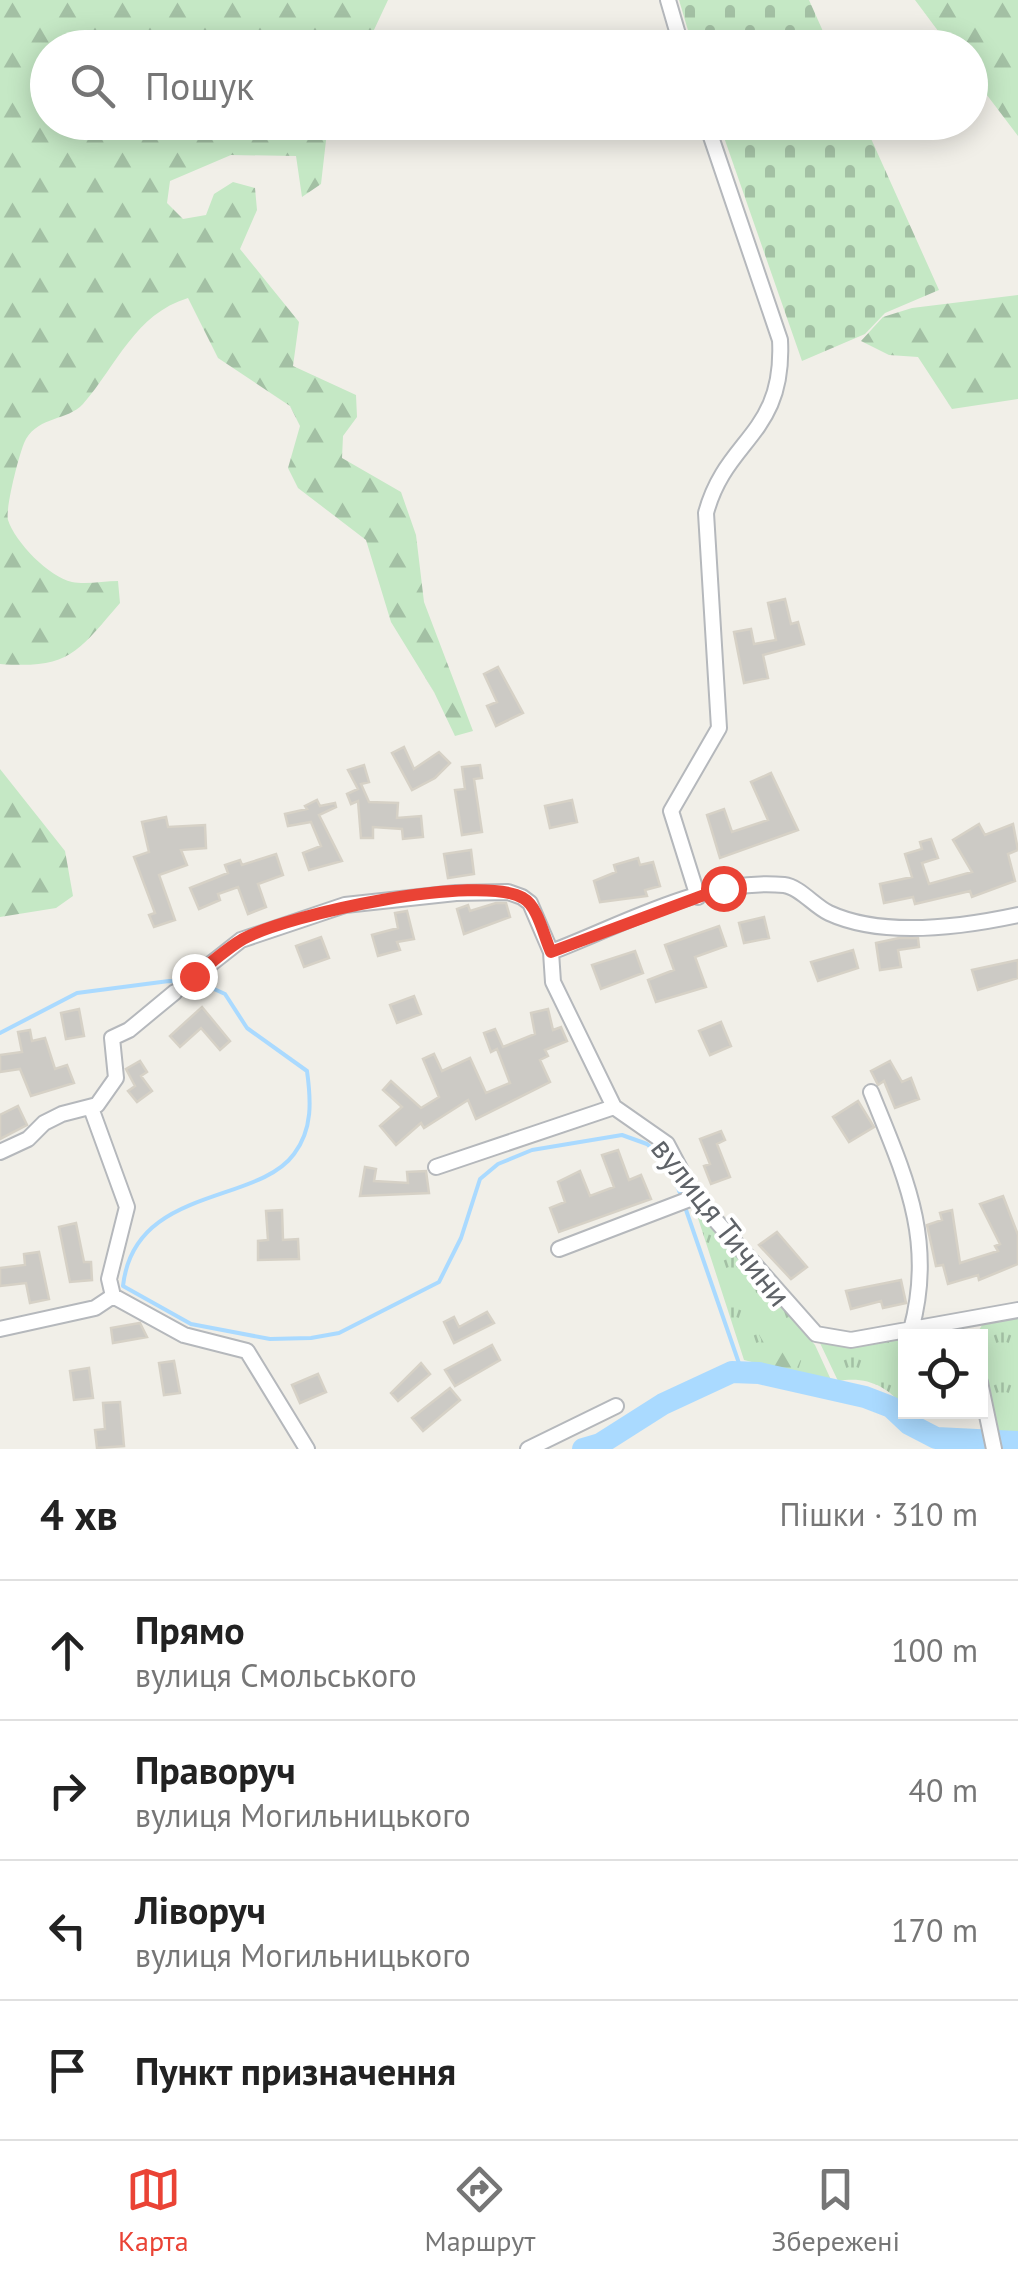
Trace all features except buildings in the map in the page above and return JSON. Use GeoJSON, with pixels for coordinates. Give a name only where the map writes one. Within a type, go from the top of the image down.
{"type":"FeatureCollection","features":[{"type":"Feature","properties":{"kind":"street"},"geometry":{"type":"LineString","coordinates":[[668,0],[677,30]]}},
{"type":"Feature","properties":{"kind":"street"},"geometry":{"type":"LineString","coordinates":[[698,897],[671,811],[718,728],[706,514],[715,480],[770,412],[781,363],[780,340],[712,140]]}},
{"type":"Feature","properties":{"kind":"street"},"geometry":{"type":"LineString","coordinates":[[551,952],[723,888],[788,885],[830,913],[872,924],[935,926],[1018,915]]}},
{"type":"Feature","properties":{"kind":"street","name":"вулиця Тичини"},"geometry":{"type":"LineString","coordinates":[[194,976],[256,933],[345,906],[456,893],[508,892],[522,897],[530,903],[551,952],[553,982],[614,1107],[667,1144],[692,1198],[796,1317],[816,1334],[850,1340],[898,1332]]}},
{"type":"Feature","properties":{"kind":"street"},"geometry":{"type":"LineString","coordinates":[[0,1152],[28,1139],[53,1118],[91,1108],[116,1078],[112,1038],[129,1030],[175,992]]}},
{"type":"Feature","properties":{"kind":"street"},"geometry":{"type":"LineString","coordinates":[[872,1092],[907,1174],[923,1288],[912,1329]]}},
{"type":"Feature","properties":{"kind":"street"},"geometry":{"type":"LineString","coordinates":[[436,1167],[614,1107]]}},
{"type":"Feature","properties":{"kind":"street"},"geometry":{"type":"LineString","coordinates":[[91,1108],[127,1207],[109,1280],[113,1296],[184,1335],[247,1350],[306,1449]]}},
{"type":"Feature","properties":{"kind":"street"},"geometry":{"type":"LineString","coordinates":[[559,1249],[692,1198]]}},
{"type":"Feature","properties":{"kind":"street"},"geometry":{"type":"LineString","coordinates":[[0,1329],[95,1308],[113,1296]]}},
{"type":"Feature","properties":{"kind":"street"},"geometry":{"type":"LineString","coordinates":[[918,1329],[1018,1310]]}},
{"type":"Feature","properties":{"kind":"street"},"geometry":{"type":"LineString","coordinates":[[968,1320],[970,1329]]}},
{"type":"Feature","properties":{"kind":"street"},"geometry":{"type":"LineString","coordinates":[[528,1449],[616,1406]]}},
{"type":"Feature","properties":{"kind":"street"},"geometry":{"type":"LineString","coordinates":[[988,1419],[994,1449]]}},
{"type":"Feature","properties":{"kind":"green space"},"geometry":{"type":"Polygon","coordinates":[[[0,0],[388,0],[374,30],[30,30],[30,140],[326,140],[321,184],[302,197],[296,156],[231,155],[170,181],[167,203],[183,219],[206,215],[214,194],[233,182],[255,188],[257,210],[240,249],[299,322],[293,366],[356,395],[357,417],[343,436],[342,458],[401,492],[416,535],[424,602],[473,731],[455,736],[434,692],[391,622],[366,540],[298,488],[288,468],[300,426],[290,406],[218,358],[188,298],[140,328],[83,404],[39,426],[26,439],[9,504],[12,529],[34,557],[63,579],[83,583],[118,581],[120,603],[70,654],[42,664],[0,664],[0,0]]]}},
{"type":"Feature","properties":{"kind":"green space"},"geometry":{"type":"Polygon","coordinates":[[[679,0],[809,0],[822,30],[688,30],[679,0]]]}},
{"type":"Feature","properties":{"kind":"green space"},"geometry":{"type":"Polygon","coordinates":[[[915,0],[1018,0],[1018,136],[988,96],[988,30],[937,30],[915,0]]]}},
{"type":"Feature","properties":{"kind":"green space"},"geometry":{"type":"Polygon","coordinates":[[[725,140],[872,140],[939,290],[885,313],[865,334],[802,361],[725,140]]]}},
{"type":"Feature","properties":{"kind":"green space"},"geometry":{"type":"Polygon","coordinates":[[[1018,295],[1018,399],[952,409],[918,357],[889,355],[861,341],[883,317],[912,308],[1018,295]]]}},
{"type":"Feature","properties":{"kind":"green space"},"geometry":{"type":"Polygon","coordinates":[[[0,769],[65,851],[73,896],[56,908],[0,917],[0,769]]]}},
{"type":"Feature","properties":{"kind":"green space"},"geometry":{"type":"Polygon","coordinates":[[[695,1209],[815,1345],[832,1382],[744,1360],[695,1209]]]}},
{"type":"Feature","properties":{"kind":"green space"},"geometry":{"type":"Polygon","coordinates":[[[1018,1315],[1018,1435],[997,1436],[988,1383],[988,1329],[980,1329],[984,1322],[1018,1315]]]}},
{"type":"Feature","properties":{"kind":"green space"},"geometry":{"type":"Polygon","coordinates":[[[763,1323],[804,1352],[796,1370],[787,1375],[777,1371],[759,1335],[763,1323]]]}},
{"type":"Feature","properties":{"kind":"green space"},"geometry":{"type":"Polygon","coordinates":[[[898,1337],[898,1401],[876,1384],[838,1381],[820,1343],[854,1344],[898,1337]]]}},
{"type":"Feature","properties":{"kind":"waterway"},"geometry":{"type":"LineString","coordinates":[[0,1033],[77,993],[169,981],[201,983],[225,994],[247,1028],[307,1071],[308,1124],[294,1154],[276,1170],[253,1182],[172,1214],[149,1230],[132,1254],[123,1286],[191,1324],[270,1339],[311,1338],[339,1333],[439,1282],[461,1238],[480,1179],[498,1164],[532,1150],[622,1135],[647,1144],[667,1161],[682,1198]]}},
{"type":"Feature","properties":{"kind":"waterway"},"geometry":{"type":"LineString","coordinates":[[685,1207],[742,1372]]}},
{"type":"Feature","properties":{"kind":"waterway"},"geometry":{"type":"LineString","coordinates":[[583,1449],[600,1444],[663,1404],[732,1372],[759,1373],[865,1397],[891,1407],[909,1424],[936,1438],[1018,1442]]}},
{"type":"Feature","properties":{"kind":"route"},"geometry":{"type":"LineString","coordinates":[[194,976],[256,933],[345,906],[394,898],[508,892],[530,903],[551,952],[723,888]]}}]}
